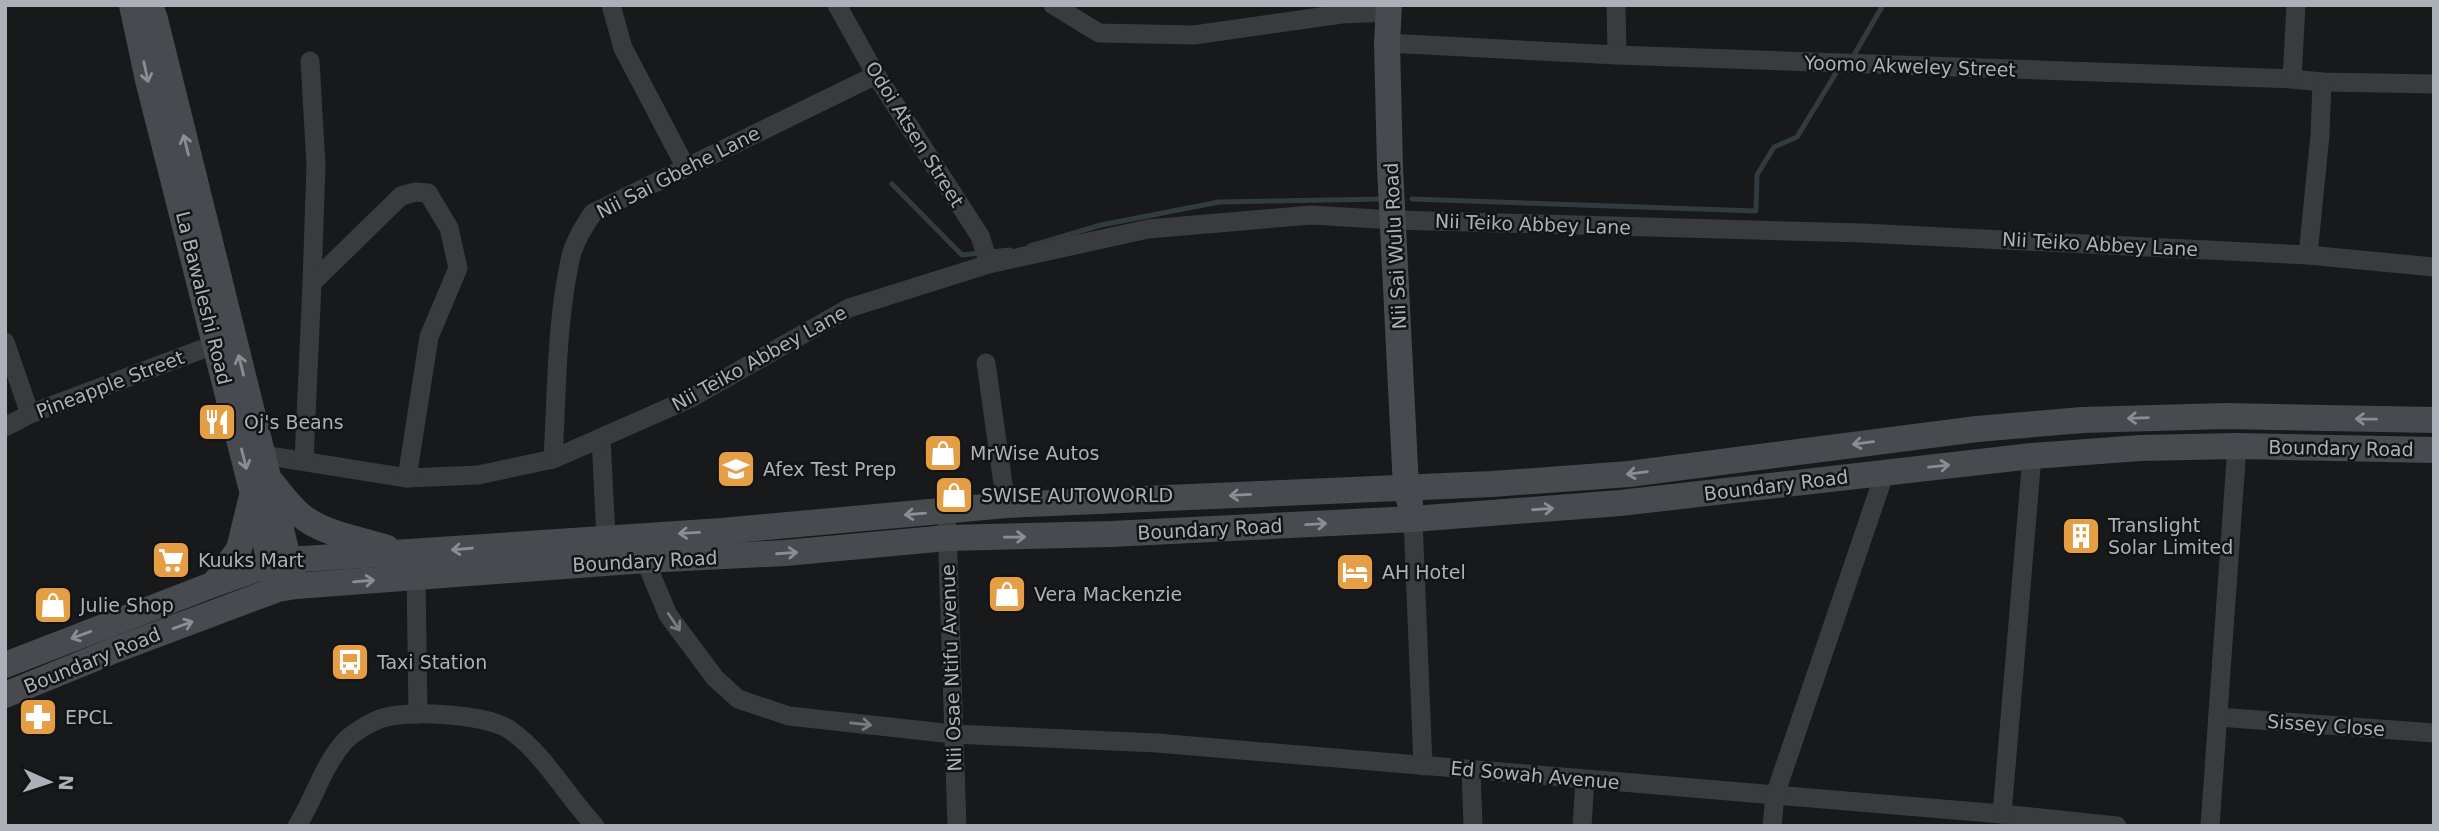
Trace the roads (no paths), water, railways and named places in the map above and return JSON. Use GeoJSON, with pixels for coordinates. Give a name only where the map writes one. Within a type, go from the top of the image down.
{"type":"FeatureCollection","features":[{"type":"Feature","properties":{"kind":"main road","name":"La Bawaleshi Road"},"geometry":{"type":"LineString","coordinates":[[132,5],[148,80],[216,344],[261,488],[287,588]]}},
{"type":"Feature","properties":{"kind":"main road","name":"La Bawaleshi Road"},"geometry":{"type":"LineString","coordinates":[[150,5],[263,456],[261,488]]}},
{"type":"Feature","properties":{"kind":"main road","name":"Nii Sai Wulu Road"},"geometry":{"type":"LineString","coordinates":[[1389,9],[1387,43],[1390,167],[1406,487],[1413,519]]}},
{"type":"Feature","properties":{"kind":"main road","name":"Boundary Road"},"geometry":{"type":"LineString","coordinates":[[5,664],[214,584],[280,562],[723,531],[1006,505],[1492,484],[1629,474],[1964,430],[2082,420],[2226,416],[2434,420]]}},
{"type":"Feature","properties":{"kind":"main road","name":"Boundary Road"},"geometry":{"type":"LineString","coordinates":[[5,695],[115,650],[287,588],[416,576],[785,553],[947,538],[1111,534],[1413,519],[1620,503],[2032,456],[2140,447],[2434,450]]}},
{"type":"Feature","properties":{"kind":"main road"},"geometry":{"type":"LineString","coordinates":[[214,584],[239,549],[261,488],[323,528],[402,553]]}},
{"type":"Feature","properties":{"kind":"street"},"geometry":{"type":"LineString","coordinates":[[611,5],[623,48],[685,166]]}},
{"type":"Feature","properties":{"kind":"street","name":"Odoi Atsen Street"},"geometry":{"type":"LineString","coordinates":[[837,5],[876,75],[979,236],[988,260]]}},
{"type":"Feature","properties":{"kind":"street"},"geometry":{"type":"LineString","coordinates":[[1052,5],[1099,33],[1194,35],[1389,9]]}},
{"type":"Feature","properties":{"kind":"street"},"geometry":{"type":"LineString","coordinates":[[1616,5],[1617,55]]}},
{"type":"Feature","properties":{"kind":"street"},"geometry":{"type":"LineString","coordinates":[[2292,79],[2295,5]]}},
{"type":"Feature","properties":{"kind":"street","name":"Yoomo Akweley Street"},"geometry":{"type":"LineString","coordinates":[[1387,43],[1617,55],[2434,84]]}},
{"type":"Feature","properties":{"kind":"street"},"geometry":{"type":"LineString","coordinates":[[304,461],[316,165],[310,61]]}},
{"type":"Feature","properties":{"kind":"street","name":"Nii Sai Gbehe Lane"},"geometry":{"type":"LineString","coordinates":[[553,459],[562,323],[571,254],[581,230],[593,213],[876,75]]}},
{"type":"Feature","properties":{"kind":"street"},"geometry":{"type":"LineString","coordinates":[[2308,255],[2319,148],[2322,82]]}},
{"type":"Feature","properties":{"kind":"street"},"geometry":{"type":"LineString","coordinates":[[312,283],[401,197],[415,191],[428,193],[449,228],[458,268],[429,337],[407,478]]}},
{"type":"Feature","properties":{"kind":"street","name":"Nii Teiko Abbey Lane"},"geometry":{"type":"LineString","coordinates":[[263,456],[407,478],[478,475],[553,459],[691,398],[849,307],[988,260],[1148,229],[1311,215],[1394,220],[1863,233],[2308,255],[2434,267]]}},
{"type":"Feature","properties":{"kind":"street"},"geometry":{"type":"LineString","coordinates":[[5,342],[30,414]]}},
{"type":"Feature","properties":{"kind":"street","name":"Pineapple Street"},"geometry":{"type":"LineString","coordinates":[[5,427],[30,414],[216,344]]}},
{"type":"Feature","properties":{"kind":"street"},"geometry":{"type":"LineString","coordinates":[[986,363],[1006,505]]}},
{"type":"Feature","properties":{"kind":"street"},"geometry":{"type":"LineString","coordinates":[[601,438],[606,538]]}},
{"type":"Feature","properties":{"kind":"street"},"geometry":{"type":"LineString","coordinates":[[2210,826],[2236,446]]}},
{"type":"Feature","properties":{"kind":"street"},"geometry":{"type":"LineString","coordinates":[[2002,814],[2032,456]]}},
{"type":"Feature","properties":{"kind":"street"},"geometry":{"type":"LineString","coordinates":[[1772,826],[1775,795],[1885,472]]}},
{"type":"Feature","properties":{"kind":"street","name":"Nii Osae Ntifu Avenue"},"geometry":{"type":"LineString","coordinates":[[948,511],[957,826]]}},
{"type":"Feature","properties":{"kind":"street"},"geometry":{"type":"LineString","coordinates":[[1413,519],[1423,766]]}},
{"type":"Feature","properties":{"kind":"street","name":"Ed Sowah Avenue"},"geometry":{"type":"LineString","coordinates":[[645,560],[668,615],[715,678],[738,699],[789,716],[953,734],[1157,743],[2117,826]]}},
{"type":"Feature","properties":{"kind":"street"},"geometry":{"type":"LineString","coordinates":[[416,576],[418,714]]}},
{"type":"Feature","properties":{"kind":"street"},"geometry":{"type":"LineString","coordinates":[[297,826],[345,740],[380,718],[418,714],[467,716],[508,728],[534,751],[596,826]]}},
{"type":"Feature","properties":{"kind":"street","name":"Sissey Close"},"geometry":{"type":"LineString","coordinates":[[2218,717],[2434,733]]}},
{"type":"Feature","properties":{"kind":"street"},"geometry":{"type":"LineString","coordinates":[[1471,770],[1473,826]]}},
{"type":"Feature","properties":{"kind":"street"},"geometry":{"type":"LineString","coordinates":[[1582,826],[1584,780]]}},
{"type":"Feature","properties":{"kind":"waterway"},"geometry":{"type":"LineString","coordinates":[[1854,55],[1883,5]]}},
{"type":"Feature","properties":{"kind":"waterway"},"geometry":{"type":"LineString","coordinates":[[1412,199],[1756,211],[1757,175],[1774,147],[1797,137],[1836,73]]}},
{"type":"Feature","properties":{"kind":"waterway"},"geometry":{"type":"LineString","coordinates":[[892,184],[962,255],[1010,250]]}},
{"type":"Feature","properties":{"kind":"waterway"},"geometry":{"type":"LineString","coordinates":[[1030,246],[1101,225],[1219,202],[1385,199]]}},
{"type":"Feature","properties":{"kind":"place","name":"Oj's Beans"},"geometry":{"type":"Point","coordinates":[217,422]}},
{"type":"Feature","properties":{"kind":"place","name":"MrWise Autos"},"geometry":{"type":"Point","coordinates":[943,453]}},
{"type":"Feature","properties":{"kind":"place","name":"Afex Test Prep"},"geometry":{"type":"Point","coordinates":[736,469]}},
{"type":"Feature","properties":{"kind":"place","name":"SWISE AUTOWORLD"},"geometry":{"type":"Point","coordinates":[954,495]}},
{"type":"Feature","properties":{"kind":"place","name":"Translight Solar Limited"},"geometry":{"type":"Point","coordinates":[2081,536]}},
{"type":"Feature","properties":{"kind":"place","name":"Kuuks Mart"},"geometry":{"type":"Point","coordinates":[171,560]}},
{"type":"Feature","properties":{"kind":"place","name":"AH Hotel"},"geometry":{"type":"Point","coordinates":[1355,572]}},
{"type":"Feature","properties":{"kind":"place","name":"Vera Mackenzie"},"geometry":{"type":"Point","coordinates":[1007,594]}},
{"type":"Feature","properties":{"kind":"place","name":"Julie Shop"},"geometry":{"type":"Point","coordinates":[53,605]}},
{"type":"Feature","properties":{"kind":"place","name":"Taxi Station"},"geometry":{"type":"Point","coordinates":[350,662]}},
{"type":"Feature","properties":{"kind":"place","name":"EPCL"},"geometry":{"type":"Point","coordinates":[38,717]}}]}
